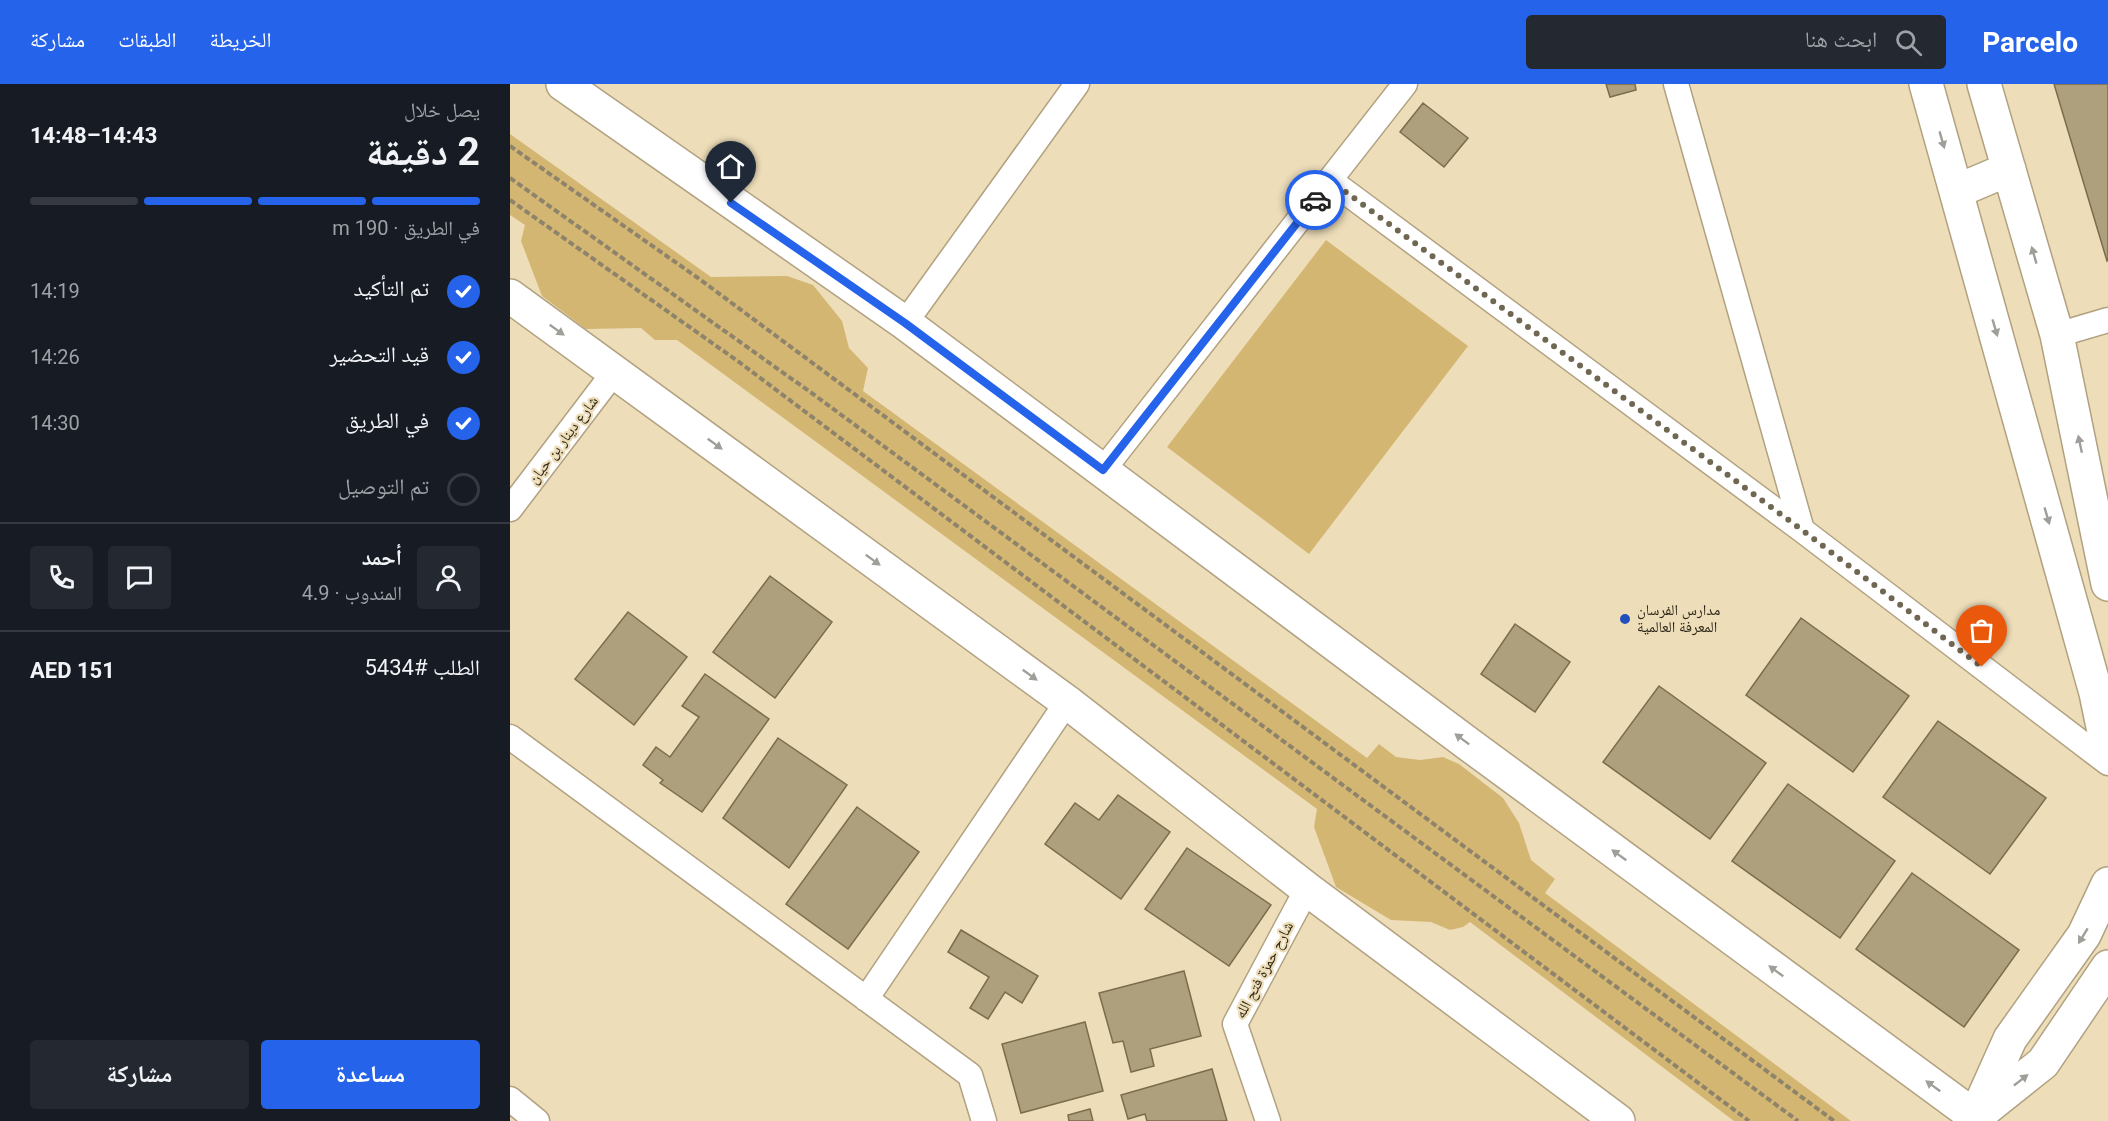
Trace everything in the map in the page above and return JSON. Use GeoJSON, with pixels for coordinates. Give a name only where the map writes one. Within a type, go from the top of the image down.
{"type":"FeatureCollection","features":[{"type":"Feature","properties":{"kind":"main road"},"geometry":{"type":"LineString","coordinates":[[563,84],[905,323],[1467,743],[1978,1119]]}},
{"type":"Feature","properties":{"kind":"main road"},"geometry":{"type":"LineString","coordinates":[[1926,84],[2096,693],[2108,751]]}},
{"type":"Feature","properties":{"kind":"main road"},"geometry":{"type":"LineString","coordinates":[[1984,84],[2057,335],[2108,584]]}},
{"type":"Feature","properties":{"kind":"main road"},"geometry":{"type":"LineString","coordinates":[[1957,191],[2009,169]]}},
{"type":"Feature","properties":{"kind":"main road"},"geometry":{"type":"LineString","coordinates":[[510,296],[1067,702],[1307,889],[1618,1121]]}},
{"type":"Feature","properties":{"kind":"main road"},"geometry":{"type":"LineString","coordinates":[[1978,1119],[2010,1039],[2084,935],[2108,884]]}},
{"type":"Feature","properties":{"kind":"main road"},"geometry":{"type":"LineString","coordinates":[[1978,1119],[2043,1063],[2108,967]]}},
{"type":"Feature","properties":{"kind":"street"},"geometry":{"type":"LineString","coordinates":[[905,323],[1077,84]]}},
{"type":"Feature","properties":{"kind":"street"},"geometry":{"type":"LineString","coordinates":[[1103,470],[1405,84]]}},
{"type":"Feature","properties":{"kind":"street"},"geometry":{"type":"LineString","coordinates":[[1676,84],[1802,530]]}},
{"type":"Feature","properties":{"kind":"street"},"geometry":{"type":"LineString","coordinates":[[1331,181],[1802,530],[2108,763]]}},
{"type":"Feature","properties":{"kind":"street"},"geometry":{"type":"LineString","coordinates":[[2057,335],[2108,320]]}},
{"type":"Feature","properties":{"kind":"street","name":"شارع دينار بن حيان"},"geometry":{"type":"LineString","coordinates":[[510,509],[615,371]]}},
{"type":"Feature","properties":{"kind":"street"},"geometry":{"type":"LineString","coordinates":[[866,999],[1067,702]]}},
{"type":"Feature","properties":{"kind":"street"},"geometry":{"type":"LineString","coordinates":[[510,736],[970,1075],[984,1121]]}},
{"type":"Feature","properties":{"kind":"street","name":"شارح حمزة فتح الله"},"geometry":{"type":"LineString","coordinates":[[1268,1121],[1235,1024],[1307,889]]}},
{"type":"Feature","properties":{"kind":"street"},"geometry":{"type":"LineString","coordinates":[[510,1099],[537,1121]]}},
{"type":"Feature","properties":{"kind":"path"},"geometry":{"type":"LineString","coordinates":[[510,146],[698,278],[1834,1121]]}},
{"type":"Feature","properties":{"kind":"path"},"geometry":{"type":"LineString","coordinates":[[510,178],[813,394],[1798,1121]]}},
{"type":"Feature","properties":{"kind":"path"},"geometry":{"type":"LineString","coordinates":[[510,200],[748,370],[1749,1121]]}},
{"type":"Feature","properties":{"kind":"shaded area"},"geometry":{"type":"Polygon","coordinates":[[[510,134],[711,277],[787,276],[813,285],[842,321],[849,348],[868,368],[863,391],[1367,758],[1379,744],[1396,757],[1420,760],[1443,757],[1459,764],[1503,798],[1519,823],[1531,860],[1555,879],[1545,893],[1851,1121],[1734,1121],[1470,922],[1463,927],[1450,930],[1431,922],[1391,920],[1336,887],[1314,827],[1317,809],[677,340],[655,340],[641,328],[586,329],[542,296],[521,241],[525,225],[510,215],[510,134]]]}},
{"type":"Feature","properties":{"kind":"shaded area"},"geometry":{"type":"Polygon","coordinates":[[[1326,240],[1468,346],[1309,554],[1167,447],[1326,240]]]}},
{"type":"Feature","properties":{"kind":"building"},"geometry":{"type":"Polygon","coordinates":[[[1606,84],[1635,84],[1636,90],[1610,97],[1606,84]]]}},
{"type":"Feature","properties":{"kind":"building"},"geometry":{"type":"Polygon","coordinates":[[[2054,84],[2108,84],[2107,261],[2054,84]]]}},
{"type":"Feature","properties":{"kind":"building"},"geometry":{"type":"Polygon","coordinates":[[[1423,103],[1468,138],[1444,167],[1400,132],[1423,103]]]}},
{"type":"Feature","properties":{"kind":"building"},"geometry":{"type":"Polygon","coordinates":[[[770,576],[832,622],[775,698],[713,652],[770,576]]]}},
{"type":"Feature","properties":{"kind":"building"},"geometry":{"type":"Polygon","coordinates":[[[628,612],[687,657],[634,725],[575,679],[628,612]]]}},
{"type":"Feature","properties":{"kind":"building"},"geometry":{"type":"Polygon","coordinates":[[[1801,618],[1909,696],[1853,772],[1746,695],[1801,618]]]}},
{"type":"Feature","properties":{"kind":"building"},"geometry":{"type":"Polygon","coordinates":[[[1515,624],[1570,662],[1535,712],[1481,674],[1515,624]]]}},
{"type":"Feature","properties":{"kind":"building"},"geometry":{"type":"Polygon","coordinates":[[[705,674],[769,719],[702,812],[660,783],[663,780],[643,765],[656,747],[670,757],[699,717],[682,706],[705,674]]]}},
{"type":"Feature","properties":{"kind":"building"},"geometry":{"type":"Polygon","coordinates":[[[1659,686],[1766,763],[1710,839],[1603,762],[1659,686]]]}},
{"type":"Feature","properties":{"kind":"building"},"geometry":{"type":"Polygon","coordinates":[[[1938,721],[2046,798],[1990,874],[1883,797],[1938,721]]]}},
{"type":"Feature","properties":{"kind":"building"},"geometry":{"type":"Polygon","coordinates":[[[778,738],[847,785],[789,868],[723,818],[778,738]]]}},
{"type":"Feature","properties":{"kind":"building"},"geometry":{"type":"Polygon","coordinates":[[[1788,784],[1895,861],[1840,938],[1732,861],[1788,784]]]}},
{"type":"Feature","properties":{"kind":"building"},"geometry":{"type":"Polygon","coordinates":[[[1118,795],[1170,832],[1121,899],[1045,844],[1075,803],[1099,820],[1118,795]]]}},
{"type":"Feature","properties":{"kind":"building"},"geometry":{"type":"Polygon","coordinates":[[[857,807],[919,852],[848,949],[786,904],[857,807]]]}},
{"type":"Feature","properties":{"kind":"building"},"geometry":{"type":"Polygon","coordinates":[[[1187,848],[1271,905],[1229,966],[1145,909],[1187,848]]]}},
{"type":"Feature","properties":{"kind":"building"},"geometry":{"type":"Polygon","coordinates":[[[1912,873],[2019,950],[1964,1027],[1856,949],[1912,873]]]}},
{"type":"Feature","properties":{"kind":"building"},"geometry":{"type":"Polygon","coordinates":[[[961,930],[1038,976],[1022,1003],[1005,992],[988,1019],[970,1008],[989,977],[948,952],[961,930]]]}},
{"type":"Feature","properties":{"kind":"building"},"geometry":{"type":"Polygon","coordinates":[[[1184,971],[1201,1036],[1150,1049],[1154,1066],[1131,1072],[1123,1041],[1113,1043],[1099,993],[1184,971]]]}},
{"type":"Feature","properties":{"kind":"building"},"geometry":{"type":"Polygon","coordinates":[[[1085,1022],[1103,1091],[1021,1113],[1002,1044],[1085,1022]]]}},
{"type":"Feature","properties":{"kind":"building"},"geometry":{"type":"Polygon","coordinates":[[[1212,1069],[1227,1121],[1147,1121],[1145,1114],[1128,1119],[1121,1095],[1212,1069]]]}},
{"type":"Feature","properties":{"kind":"building"},"geometry":{"type":"Polygon","coordinates":[[[1090,1109],[1093,1121],[1069,1121],[1068,1115],[1090,1109]]]}},
{"type":"Feature","properties":{"kind":"way so far"},"geometry":{"type":"LineString","coordinates":[[1315,200],[1331,181],[1802,530],[1982,667]]}},
{"type":"Feature","properties":{"kind":"place","name":"مدارس الفرسان المعرفة العالمية"},"geometry":{"type":"Point","coordinates":[1625,619]}},
{"type":"Feature","properties":{"kind":"route"},"geometry":{"type":"LineString","coordinates":[[731,203],[838,279],[905,323],[1103,470],[1315,200]]}}]}
